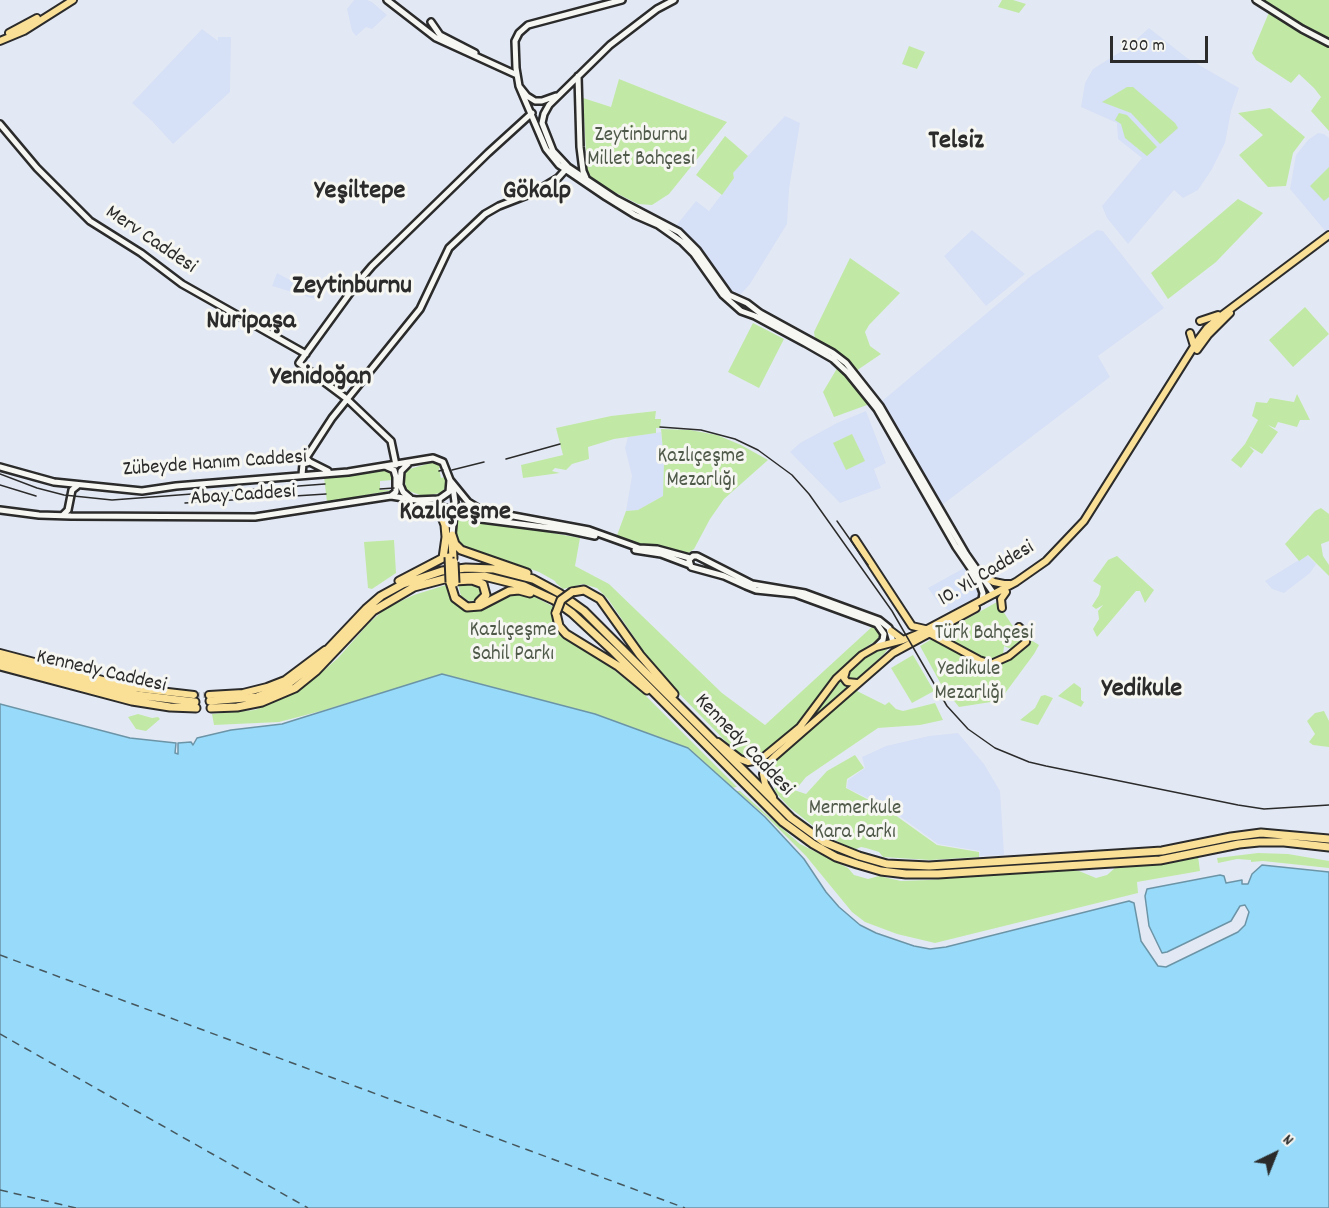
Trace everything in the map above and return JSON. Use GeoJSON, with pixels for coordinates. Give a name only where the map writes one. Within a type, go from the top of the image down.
{"type":"FeatureCollection","features":[{"type":"Feature","properties":{"kind":"highway"},"geometry":{"type":"LineString","coordinates":[[438,508],[448,521],[454,598],[467,607],[475,608],[514,590],[526,591],[554,600]]}},
{"type":"Feature","properties":{"kind":"highway"},"geometry":{"type":"LineString","coordinates":[[374,602],[396,583],[443,558],[445,525],[438,508]]}},
{"type":"Feature","properties":{"kind":"highway"},"geometry":{"type":"LineString","coordinates":[[451,558],[452,536]]}},
{"type":"Feature","properties":{"kind":"highway"},"geometry":{"type":"LineString","coordinates":[[452,536],[455,544],[461,550],[521,570],[540,580],[549,588]]}},
{"type":"Feature","properties":{"kind":"highway","name":"Kennedy Caddesi"},"geometry":{"type":"LineString","coordinates":[[1329,839],[1261,833],[1148,852],[914,866],[874,861],[835,847],[808,831],[781,808],[686,711],[575,604],[522,575],[502,570],[466,568],[416,578],[396,587],[374,602],[300,676],[277,690],[250,698],[210,701],[262,702],[286,693],[316,671],[379,607],[414,587],[440,579],[466,575],[492,577],[524,586],[554,600],[590,627],[773,812],[799,835],[836,856],[881,871],[938,874],[1135,862],[1173,858],[1230,845],[1259,842],[1329,847]]}},
{"type":"Feature","properties":{"kind":"highway"},"geometry":{"type":"LineString","coordinates":[[440,579],[477,581],[483,585],[486,596],[480,601],[468,603],[459,596],[453,583]]}},
{"type":"Feature","properties":{"kind":"highway"},"geometry":{"type":"LineString","coordinates":[[670,708],[618,666],[566,634],[559,626],[556,613],[561,600],[572,592],[584,590],[600,599],[635,648],[674,693],[686,711]]}},
{"type":"Feature","properties":{"kind":"highway","name":"Kennedy Caddesi"},"geometry":{"type":"LineString","coordinates":[[0,659],[137,695],[195,701]]}},
{"type":"Feature","properties":{"kind":"highway","name":"Kennedy Caddesi"},"geometry":{"type":"LineString","coordinates":[[0,666],[152,705],[195,701]]}},
{"type":"Feature","properties":{"kind":"main road"},"geometry":{"type":"LineString","coordinates":[[0,39],[66,0]]}},
{"type":"Feature","properties":{"kind":"main road"},"geometry":{"type":"LineString","coordinates":[[0,39],[24,31],[73,0]]}},
{"type":"Feature","properties":{"kind":"main road"},"geometry":{"type":"LineString","coordinates":[[387,0],[422,29],[447,44],[514,73]]}},
{"type":"Feature","properties":{"kind":"main road"},"geometry":{"type":"LineString","coordinates":[[622,0],[528,25],[519,33],[515,41],[514,73],[548,153],[566,169],[635,215],[668,231],[697,250]]}},
{"type":"Feature","properties":{"kind":"main road"},"geometry":{"type":"LineString","coordinates":[[657,9],[662,0]]}},
{"type":"Feature","properties":{"kind":"main road"},"geometry":{"type":"LineString","coordinates":[[674,0],[657,9],[610,45],[558,95],[545,111],[542,123],[553,152],[566,169],[671,227],[697,250],[727,292],[842,360],[875,402],[966,554],[995,596]]}},
{"type":"Feature","properties":{"kind":"main road"},"geometry":{"type":"LineString","coordinates":[[1256,0],[1309,34],[1329,43]]}},
{"type":"Feature","properties":{"kind":"main road"},"geometry":{"type":"LineString","coordinates":[[422,29],[430,30],[431,22],[440,35],[514,73]]}},
{"type":"Feature","properties":{"kind":"main road"},"geometry":{"type":"LineString","coordinates":[[578,76],[580,147],[582,171],[586,179]]}},
{"type":"Feature","properties":{"kind":"main road"},"geometry":{"type":"LineString","coordinates":[[519,86],[530,99],[537,102],[558,95]]}},
{"type":"Feature","properties":{"kind":"main road"},"geometry":{"type":"LineString","coordinates":[[396,465],[391,441],[347,399],[299,363],[372,266],[532,113]]}},
{"type":"Feature","properties":{"kind":"main road","name":"Merv Caddesi"},"geometry":{"type":"LineString","coordinates":[[0,124],[37,168],[90,221],[136,250],[182,284],[306,354]]}},
{"type":"Feature","properties":{"kind":"main road"},"geometry":{"type":"LineString","coordinates":[[302,475],[303,464],[308,460],[347,399],[420,309],[449,248],[485,214],[535,192],[558,178],[566,169]]}},
{"type":"Feature","properties":{"kind":"main road","name":"10. Yıl Caddesi"},"geometry":{"type":"LineString","coordinates":[[781,808],[764,781],[766,765],[857,683],[900,648],[982,600],[1006,592],[1050,562],[1084,526],[1211,324],[1329,237]]}},
{"type":"Feature","properties":{"kind":"main road","name":"10. Yıl Caddesi"},"geometry":{"type":"LineString","coordinates":[[714,740],[740,759],[748,762],[760,760],[800,727],[836,679],[849,666],[876,647],[927,631],[995,596],[1046,561],[1084,521],[1194,347],[1240,306],[1329,237]]}},
{"type":"Feature","properties":{"kind":"main road"},"geometry":{"type":"LineString","coordinates":[[685,244],[723,295],[738,309],[790,334],[837,362],[875,402],[956,547],[978,579],[983,590],[982,600]]}},
{"type":"Feature","properties":{"kind":"main road"},"geometry":{"type":"LineString","coordinates":[[738,309],[742,301]]}},
{"type":"Feature","properties":{"kind":"main road"},"geometry":{"type":"LineString","coordinates":[[745,313],[750,306]]}},
{"type":"Feature","properties":{"kind":"main road"},"geometry":{"type":"LineString","coordinates":[[1200,321],[1225,313]]}},
{"type":"Feature","properties":{"kind":"main road"},"geometry":{"type":"LineString","coordinates":[[1208,335],[1212,328],[1211,324]]}},
{"type":"Feature","properties":{"kind":"main road"},"geometry":{"type":"LineString","coordinates":[[1190,333],[1194,347]]}},
{"type":"Feature","properties":{"kind":"main road"},"geometry":{"type":"LineString","coordinates":[[790,334],[802,336]]}},
{"type":"Feature","properties":{"kind":"main road","name":"Zübeyde Hanım Caddesi"},"geometry":{"type":"LineString","coordinates":[[0,467],[37,479],[67,484],[74,488],[142,491],[385,467],[433,458],[443,462],[450,480]]}},
{"type":"Feature","properties":{"kind":"main road"},"geometry":{"type":"LineString","coordinates":[[308,460],[330,472]]}},
{"type":"Feature","properties":{"kind":"main road"},"geometry":{"type":"LineString","coordinates":[[399,498],[401,471],[410,463]]}},
{"type":"Feature","properties":{"kind":"main road"},"geometry":{"type":"LineString","coordinates":[[385,467],[394,470],[396,477],[396,492],[391,496]]}},
{"type":"Feature","properties":{"kind":"main road"},"geometry":{"type":"LineString","coordinates":[[450,480],[455,502],[452,536]]}},
{"type":"Feature","properties":{"kind":"main road"},"geometry":{"type":"LineString","coordinates":[[450,480],[468,502],[481,510],[589,530],[639,548],[657,549],[756,590],[795,594],[869,620],[879,625],[884,634],[883,640],[876,647]]}},
{"type":"Feature","properties":{"kind":"main road","name":"Abay Caddesi"},"geometry":{"type":"LineString","coordinates":[[70,513],[255,517],[391,496],[413,499],[443,497],[450,488],[450,480]]}},
{"type":"Feature","properties":{"kind":"main road"},"geometry":{"type":"LineString","coordinates":[[400,485],[403,492],[413,499]]}},
{"type":"Feature","properties":{"kind":"main road"},"geometry":{"type":"LineString","coordinates":[[0,510],[39,515],[70,513],[74,488]]}},
{"type":"Feature","properties":{"kind":"main road","name":"Abay Caddesi"},"geometry":{"type":"LineString","coordinates":[[413,499],[481,519],[591,535],[635,551],[661,554],[692,564]]}},
{"type":"Feature","properties":{"kind":"main road"},"geometry":{"type":"LineString","coordinates":[[454,517],[459,509],[464,507],[482,515],[537,526]]}},
{"type":"Feature","properties":{"kind":"main road"},"geometry":{"type":"LineString","coordinates":[[855,539],[912,626],[927,631],[971,656],[991,664],[1009,656],[1026,642],[1027,635],[1018,627]]}},
{"type":"Feature","properties":{"kind":"main road"},"geometry":{"type":"LineString","coordinates":[[692,564],[695,556],[752,585],[805,593],[879,620],[903,640]]}},
{"type":"Feature","properties":{"kind":"main road"},"geometry":{"type":"LineString","coordinates":[[692,564],[700,564],[700,558]]}},
{"type":"Feature","properties":{"kind":"main road"},"geometry":{"type":"LineString","coordinates":[[981,575],[1004,584],[1016,582]]}},
{"type":"Feature","properties":{"kind":"main road"},"geometry":{"type":"LineString","coordinates":[[1002,608],[1000,599],[1006,592]]}},
{"type":"Feature","properties":{"kind":"main road"},"geometry":{"type":"LineString","coordinates":[[883,661],[893,642],[891,631]]}},
{"type":"Feature","properties":{"kind":"main road"},"geometry":{"type":"LineString","coordinates":[[0,653],[133,688],[195,701]]}},
{"type":"Feature","properties":{"kind":"main road"},"geometry":{"type":"LineString","coordinates":[[849,666],[844,678],[849,683],[857,683]]}},
{"type":"Feature","properties":{"kind":"shaded area"},"geometry":{"type":"Polygon","coordinates":[[[354,0],[372,2],[387,15],[372,29],[366,27],[356,36],[352,31],[347,9],[354,0]]]}},
{"type":"Feature","properties":{"kind":"shaded area"},"geometry":{"type":"Polygon","coordinates":[[[1149,28],[1187,58],[1239,88],[1231,111],[1225,143],[1198,190],[1183,198],[1174,190],[1128,244],[1107,218],[1102,206],[1142,158],[1118,139],[1117,123],[1081,107],[1085,83],[1093,69],[1128,47],[1149,28]]]}},
{"type":"Feature","properties":{"kind":"shaded area"},"geometry":{"type":"Polygon","coordinates":[[[202,29],[218,41],[218,37],[231,37],[230,92],[173,144],[132,103],[202,29]]]}},
{"type":"Feature","properties":{"kind":"shaded area"},"geometry":{"type":"Polygon","coordinates":[[[785,116],[800,123],[789,189],[787,224],[750,284],[741,294],[731,293],[694,244],[675,227],[696,201],[709,211],[734,178],[732,173],[785,116]]]}},
{"type":"Feature","properties":{"kind":"shaded area"},"geometry":{"type":"Polygon","coordinates":[[[1318,133],[1329,138],[1329,229],[1326,232],[1290,189],[1296,155],[1308,140],[1318,133]]]}},
{"type":"Feature","properties":{"kind":"shaded area"},"geometry":{"type":"Polygon","coordinates":[[[972,230],[1025,274],[986,306],[944,256],[972,230]]]}},
{"type":"Feature","properties":{"kind":"shaded area"},"geometry":{"type":"Polygon","coordinates":[[[1097,230],[1103,231],[1164,308],[1098,356],[1110,377],[942,505],[881,402],[1031,276],[1097,230]]]}},
{"type":"Feature","properties":{"kind":"shaded area"},"geometry":{"type":"Polygon","coordinates":[[[277,273],[316,294],[315,299],[272,286],[277,273]]]}},
{"type":"Feature","properties":{"kind":"shaded area"},"geometry":{"type":"Polygon","coordinates":[[[866,411],[886,463],[874,469],[881,488],[840,503],[790,452],[800,443],[837,423],[866,411]]]}},
{"type":"Feature","properties":{"kind":"shaded area"},"geometry":{"type":"Polygon","coordinates":[[[661,432],[664,462],[663,496],[638,510],[626,511],[632,476],[625,448],[628,437],[661,432]]]}},
{"type":"Feature","properties":{"kind":"shaded area"},"geometry":{"type":"Polygon","coordinates":[[[1307,555],[1316,564],[1310,573],[1284,593],[1272,589],[1265,581],[1307,555]]]}},
{"type":"Feature","properties":{"kind":"shaded area"},"geometry":{"type":"Polygon","coordinates":[[[966,567],[980,587],[980,594],[951,612],[940,605],[928,588],[966,567]]]}},
{"type":"Feature","properties":{"kind":"shaded area"},"geometry":{"type":"Polygon","coordinates":[[[958,733],[984,764],[1000,791],[1004,855],[979,856],[980,851],[938,844],[890,809],[847,788],[848,780],[865,768],[862,757],[886,746],[929,736],[958,733]]]}},
{"type":"Feature","properties":{"kind":"green space"},"geometry":{"type":"Polygon","coordinates":[[[1002,0],[1013,0],[1026,4],[1019,13],[998,7],[1002,0]]]}},
{"type":"Feature","properties":{"kind":"green space"},"geometry":{"type":"Polygon","coordinates":[[[1261,0],[1329,0],[1329,41],[1301,26],[1261,0]]]}},
{"type":"Feature","properties":{"kind":"green space"},"geometry":{"type":"Polygon","coordinates":[[[1270,10],[1308,35],[1329,45],[1329,131],[1311,111],[1321,97],[1314,88],[1299,74],[1291,83],[1256,60],[1252,53],[1270,10]]]}},
{"type":"Feature","properties":{"kind":"green space"},"geometry":{"type":"Polygon","coordinates":[[[909,46],[925,52],[917,69],[902,64],[909,46]]]}},
{"type":"Feature","properties":{"kind":"green space","name":"Zeytinburnu Millet Bahçesi"},"geometry":{"type":"Polygon","coordinates":[[[619,79],[727,122],[669,194],[652,205],[638,204],[598,184],[587,170],[583,98],[611,107],[619,79]]]}},
{"type":"Feature","properties":{"kind":"green space"},"geometry":{"type":"Polygon","coordinates":[[[1127,87],[1133,87],[1178,128],[1160,144],[1131,113],[1102,102],[1127,87]]]}},
{"type":"Feature","properties":{"kind":"green space"},"geometry":{"type":"Polygon","coordinates":[[[1270,108],[1305,137],[1293,153],[1286,186],[1268,187],[1239,155],[1263,135],[1238,113],[1270,108]]]}},
{"type":"Feature","properties":{"kind":"green space"},"geometry":{"type":"Polygon","coordinates":[[[1119,113],[1127,115],[1157,147],[1147,156],[1125,138],[1121,124],[1115,120],[1119,113]]]}},
{"type":"Feature","properties":{"kind":"green space"},"geometry":{"type":"Polygon","coordinates":[[[725,136],[748,156],[733,173],[734,178],[722,195],[696,175],[725,136]]]}},
{"type":"Feature","properties":{"kind":"green space"},"geometry":{"type":"Polygon","coordinates":[[[1329,167],[1329,197],[1324,201],[1310,186],[1329,167]]]}},
{"type":"Feature","properties":{"kind":"green space"},"geometry":{"type":"Polygon","coordinates":[[[1238,199],[1263,213],[1216,262],[1168,299],[1151,273],[1238,199]]]}},
{"type":"Feature","properties":{"kind":"green space"},"geometry":{"type":"Polygon","coordinates":[[[850,258],[900,293],[865,332],[870,346],[881,354],[856,371],[834,350],[815,339],[814,332],[850,258]]]}},
{"type":"Feature","properties":{"kind":"green space"},"geometry":{"type":"Polygon","coordinates":[[[1305,307],[1329,334],[1293,367],[1269,340],[1305,307]]]}},
{"type":"Feature","properties":{"kind":"green space"},"geometry":{"type":"Polygon","coordinates":[[[753,323],[784,339],[759,388],[728,372],[753,323]]]}},
{"type":"Feature","properties":{"kind":"green space"},"geometry":{"type":"Polygon","coordinates":[[[839,365],[868,402],[867,405],[834,417],[823,392],[839,365]]]}},
{"type":"Feature","properties":{"kind":"green space"},"geometry":{"type":"Polygon","coordinates":[[[1297,394],[1310,420],[1300,420],[1297,427],[1278,422],[1275,428],[1268,425],[1278,432],[1262,454],[1249,446],[1254,451],[1241,468],[1231,460],[1245,444],[1258,420],[1252,416],[1256,402],[1267,403],[1270,398],[1294,402],[1297,394]]]}},
{"type":"Feature","properties":{"kind":"green space"},"geometry":{"type":"Polygon","coordinates":[[[656,411],[655,419],[661,419],[660,428],[656,428],[656,433],[614,439],[588,447],[589,459],[572,464],[566,470],[555,468],[552,471],[560,473],[523,478],[521,465],[563,455],[556,428],[611,416],[656,411]]]}},
{"type":"Feature","properties":{"kind":"green space","name":"Kazlıçeşme Mezarlığı"},"geometry":{"type":"Polygon","coordinates":[[[661,429],[690,430],[717,435],[768,460],[724,499],[694,549],[685,555],[669,549],[638,545],[616,538],[626,511],[638,510],[663,496],[664,462],[661,429]]]}},
{"type":"Feature","properties":{"kind":"green space"},"geometry":{"type":"Polygon","coordinates":[[[852,434],[865,461],[846,470],[833,443],[852,434]]]}},
{"type":"Feature","properties":{"kind":"green space"},"geometry":{"type":"Polygon","coordinates":[[[434,462],[442,468],[439,468],[441,478],[445,477],[447,485],[441,493],[423,496],[406,490],[404,473],[406,470],[434,462]]]}},
{"type":"Feature","properties":{"kind":"green space"},"geometry":{"type":"Polygon","coordinates":[[[381,470],[391,471],[393,480],[380,481],[380,490],[394,490],[327,502],[324,477],[381,470]]]}},
{"type":"Feature","properties":{"kind":"green space"},"geometry":{"type":"Polygon","coordinates":[[[1321,508],[1329,514],[1329,541],[1321,544],[1323,556],[1329,565],[1329,576],[1308,555],[1299,561],[1285,544],[1315,511],[1321,508]]]}},
{"type":"Feature","properties":{"kind":"green space"},"geometry":{"type":"Polygon","coordinates":[[[458,516],[580,538],[575,566],[609,584],[722,693],[765,725],[874,625],[880,634],[877,640],[832,678],[799,724],[759,757],[747,758],[739,755],[658,672],[608,599],[597,588],[583,584],[563,589],[555,581],[539,572],[464,549],[456,537],[458,516]]]}},
{"type":"Feature","properties":{"kind":"green space"},"geometry":{"type":"Polygon","coordinates":[[[394,540],[396,573],[372,589],[368,588],[364,542],[394,540]]]}},
{"type":"Feature","properties":{"kind":"green space"},"geometry":{"type":"Polygon","coordinates":[[[1117,556],[1154,590],[1145,603],[1140,591],[1136,591],[1097,637],[1093,629],[1099,619],[1098,611],[1103,605],[1096,609],[1092,606],[1099,595],[1101,586],[1093,581],[1108,560],[1117,556]]]}},
{"type":"Feature","properties":{"kind":"green space","name":"Kazlıçeşme Sahil Parkı"},"geometry":{"type":"Polygon","coordinates":[[[449,584],[467,609],[478,611],[518,592],[531,595],[554,607],[553,621],[560,633],[595,655],[643,693],[737,787],[731,788],[697,756],[675,743],[595,714],[443,674],[279,722],[214,725],[212,714],[255,710],[291,695],[338,658],[369,623],[386,608],[414,595],[449,584]]]}},
{"type":"Feature","properties":{"kind":"green space"},"geometry":{"type":"Polygon","coordinates":[[[458,584],[482,586],[484,594],[478,600],[469,601],[461,596],[458,584]]]}},
{"type":"Feature","properties":{"kind":"green space","name":"Türk Bahçesi"},"geometry":{"type":"Polygon","coordinates":[[[997,602],[1012,625],[1024,638],[1013,650],[1004,646],[1003,656],[989,662],[938,635],[997,602]]]}},
{"type":"Feature","properties":{"kind":"green space","name":"Yedikule Mezarlığı"},"geometry":{"type":"Polygon","coordinates":[[[932,639],[973,661],[992,667],[1016,656],[1031,640],[1039,645],[1003,696],[991,702],[959,707],[942,686],[920,646],[932,639]]]}},
{"type":"Feature","properties":{"kind":"green space"},"geometry":{"type":"Polygon","coordinates":[[[891,645],[856,680],[850,681],[846,676],[870,652],[891,645]]]}},
{"type":"Feature","properties":{"kind":"green space"},"geometry":{"type":"Polygon","coordinates":[[[913,655],[934,691],[912,703],[891,668],[913,655]]]}},
{"type":"Feature","properties":{"kind":"green space"},"geometry":{"type":"Polygon","coordinates":[[[840,679],[850,687],[773,756],[772,754],[807,723],[833,685],[840,679]]]}},
{"type":"Feature","properties":{"kind":"green space"},"geometry":{"type":"Polygon","coordinates":[[[1074,683],[1081,688],[1081,700],[1084,702],[1081,707],[1058,696],[1074,683]]]}},
{"type":"Feature","properties":{"kind":"green space"},"geometry":{"type":"Polygon","coordinates":[[[855,690],[885,705],[889,702],[896,709],[903,711],[935,703],[943,720],[920,725],[878,728],[806,777],[797,788],[771,779],[774,763],[781,754],[855,690]]]}},
{"type":"Feature","properties":{"kind":"green space"},"geometry":{"type":"Polygon","coordinates":[[[1041,696],[1053,698],[1038,725],[1020,720],[1035,708],[1041,696]]]}},
{"type":"Feature","properties":{"kind":"green space"},"geometry":{"type":"Polygon","coordinates":[[[1324,711],[1329,721],[1329,747],[1313,745],[1309,742],[1315,734],[1307,721],[1315,713],[1324,711]]]}},
{"type":"Feature","properties":{"kind":"green space"},"geometry":{"type":"Polygon","coordinates":[[[138,714],[160,719],[146,731],[136,729],[128,717],[138,714]]]}},
{"type":"Feature","properties":{"kind":"green space","name":"Mermerkule Kara Parkı"},"geometry":{"type":"Polygon","coordinates":[[[855,755],[864,768],[847,779],[846,788],[888,810],[937,845],[979,852],[979,857],[930,860],[883,857],[879,852],[866,848],[856,849],[821,832],[789,807],[776,793],[773,783],[806,794],[827,771],[855,755]]]}},
{"type":"Feature","properties":{"kind":"green space"},"geometry":{"type":"Polygon","coordinates":[[[736,791],[740,791],[800,844],[848,868],[854,875],[868,879],[879,876],[901,881],[929,880],[1039,871],[1079,871],[1096,878],[1107,875],[1115,868],[1161,864],[1198,856],[1200,871],[1137,882],[1138,893],[935,943],[897,934],[865,922],[852,912],[806,856],[766,816],[736,791]]]}},
{"type":"Feature","properties":{"kind":"green space"},"geometry":{"type":"Polygon","coordinates":[[[1258,853],[1288,854],[1329,861],[1329,868],[1237,859],[1218,863],[1217,858],[1258,853]]]}},
{"type":"Feature","properties":{"kind":"water"},"geometry":{"type":"Polygon","coordinates":[[[442,674],[595,714],[688,748],[765,817],[804,859],[839,907],[860,925],[914,946],[930,949],[946,947],[1129,901],[1134,903],[1141,941],[1158,966],[1166,967],[1238,932],[1245,925],[1249,912],[1245,905],[1240,906],[1231,921],[1162,953],[1149,926],[1145,896],[1147,889],[1220,875],[1224,876],[1226,883],[1242,880],[1242,884],[1248,884],[1252,874],[1262,865],[1329,872],[1329,1208],[0,1208],[0,704],[130,738],[176,743],[175,753],[178,754],[178,743],[191,742],[193,745],[197,738],[231,730],[282,724],[442,674]]]}},
{"type":"Feature","properties":{"kind":"ferry route"},"geometry":{"type":"LineString","coordinates":[[0,955],[685,1208]]}},
{"type":"Feature","properties":{"kind":"ferry route"},"geometry":{"type":"LineString","coordinates":[[0,1034],[308,1208]]}},
{"type":"Feature","properties":{"kind":"ferry route"},"geometry":{"type":"LineString","coordinates":[[0,1190],[76,1208]]}},
{"type":"Feature","properties":{"kind":"tunnel"},"geometry":{"type":"LineString","coordinates":[[194,695],[209,695]]}},
{"type":"Feature","properties":{"kind":"railway"},"geometry":{"type":"LineString","coordinates":[[660,427],[701,430],[735,439],[758,450],[792,475],[809,494],[892,611],[947,706],[968,729],[995,748],[1029,762],[1046,766],[1238,805],[1264,809],[1329,805]]}},
{"type":"Feature","properties":{"kind":"railway"},"geometry":{"type":"LineString","coordinates":[[506,459],[560,444]]}},
{"type":"Feature","properties":{"kind":"railway"},"geometry":{"type":"LineString","coordinates":[[452,470],[484,462]]}},
{"type":"Feature","properties":{"kind":"railway"},"geometry":{"type":"LineString","coordinates":[[439,471],[443,470]]}},
{"type":"Feature","properties":{"kind":"railway"},"geometry":{"type":"LineString","coordinates":[[0,474],[64,495],[112,500],[325,484]]}},
{"type":"Feature","properties":{"kind":"railway"},"geometry":{"type":"LineString","coordinates":[[0,485],[36,496]]}},
{"type":"Feature","properties":{"kind":"railway"},"geometry":{"type":"LineString","coordinates":[[380,489],[394,488]]}},
{"type":"Feature","properties":{"kind":"railway"},"geometry":{"type":"LineString","coordinates":[[185,503],[326,494]]}},
{"type":"Feature","properties":{"kind":"railway"},"geometry":{"type":"LineString","coordinates":[[837,521],[868,565]]}},
{"type":"Feature","properties":{"kind":"district","name":"Telsiz"},"geometry":{"type":"Point","coordinates":[956,143]}},
{"type":"Feature","properties":{"kind":"district","name":"Yeşiltepe"},"geometry":{"type":"Point","coordinates":[360,193]}},
{"type":"Feature","properties":{"kind":"district","name":"Gökalp"},"geometry":{"type":"Point","coordinates":[537,193]}},
{"type":"Feature","properties":{"kind":"district","name":"Zeytinburnu"},"geometry":{"type":"Point","coordinates":[352,288]}},
{"type":"Feature","properties":{"kind":"district","name":"Nuripaşa"},"geometry":{"type":"Point","coordinates":[251,323]}},
{"type":"Feature","properties":{"kind":"district","name":"Yenidoğan"},"geometry":{"type":"Point","coordinates":[321,379]}},
{"type":"Feature","properties":{"kind":"district","name":"Kazlıçeşme"},"geometry":{"type":"Point","coordinates":[455,514]}},
{"type":"Feature","properties":{"kind":"district","name":"Yedikule"},"geometry":{"type":"Point","coordinates":[1142,691]}}]}
